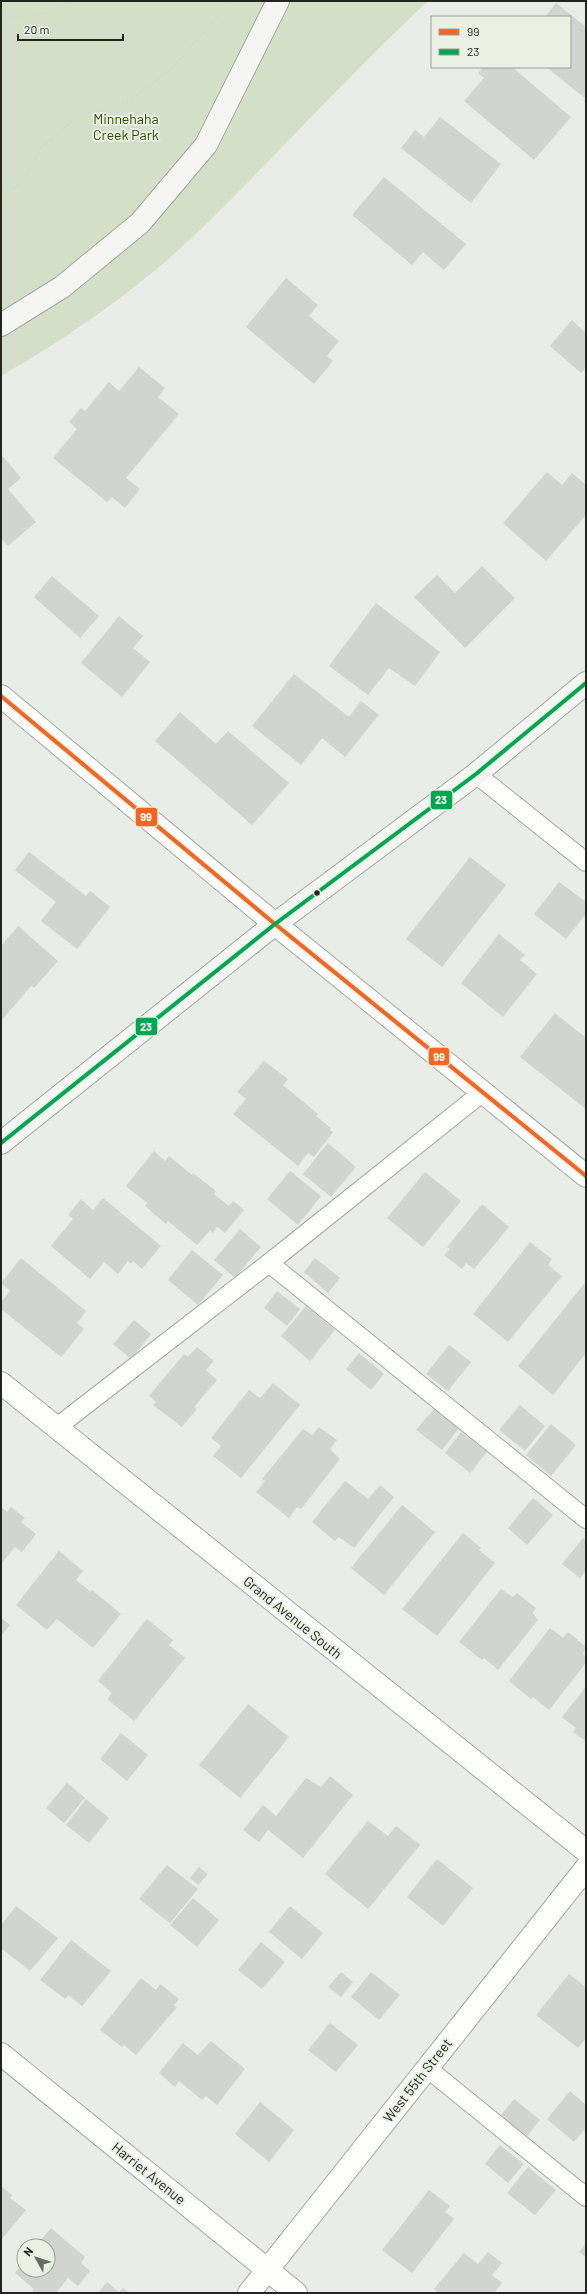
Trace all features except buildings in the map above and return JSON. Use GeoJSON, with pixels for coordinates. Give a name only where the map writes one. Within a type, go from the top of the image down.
{"type":"FeatureCollection","features":[{"type":"Feature","properties":{"kind":"street"},"geometry":{"type":"LineString","coordinates":[[1,325],[62,287],[140,223],[206,145],[278,1]]}},
{"type":"Feature","properties":{"kind":"street"},"geometry":{"type":"LineString","coordinates":[[1,1143],[275,924],[476,774],[586,683]]}},
{"type":"Feature","properties":{"kind":"street"},"geometry":{"type":"LineString","coordinates":[[1,696],[275,924],[586,1176]]}},
{"type":"Feature","properties":{"kind":"street","name":"Grand Avenue South"},"geometry":{"type":"LineString","coordinates":[[1,1383],[586,1851]]}},
{"type":"Feature","properties":{"kind":"street","name":"West 55th Street"},"geometry":{"type":"LineString","coordinates":[[249,2293],[586,1868]]}},
{"type":"Feature","properties":{"kind":"street","name":"Harriet Avenue"},"geometry":{"type":"LineString","coordinates":[[1,2054],[296,2293]]}},
{"type":"Feature","properties":{"kind":"lane"},"geometry":{"type":"LineString","coordinates":[[476,774],[586,862]]}},
{"type":"Feature","properties":{"kind":"lane"},"geometry":{"type":"LineString","coordinates":[[57,1428],[269,1263],[483,1092]]}},
{"type":"Feature","properties":{"kind":"lane"},"geometry":{"type":"LineString","coordinates":[[269,1263],[586,1519]]}},
{"type":"Feature","properties":{"kind":"lane"},"geometry":{"type":"LineString","coordinates":[[427,2068],[586,2197]]}},
{"type":"Feature","properties":{"kind":"path"},"geometry":{"type":"LineString","coordinates":[[1,17],[35,16],[75,1]]}},
{"type":"Feature","properties":{"kind":"path"},"geometry":{"type":"LineString","coordinates":[[1,197],[22,182],[41,148],[76,118],[131,100],[171,69],[231,1]]}},
{"type":"Feature","properties":{"kind":"green space","name":"Minnehaha Creek Park"},"geometry":{"type":"Polygon","coordinates":[[[1,1],[428,1],[371,56],[204,226],[158,268],[81,326],[1,376],[1,1]]]}},
{"type":"Feature","properties":{"kind":"transit line","name":"23"},"geometry":{"type":"LineString","coordinates":[[1,1143],[275,924],[476,774],[586,683]]}},
{"type":"Feature","properties":{"kind":"transit line","name":"99"},"geometry":{"type":"LineString","coordinates":[[1,696],[275,924],[586,1176]]}}]}
